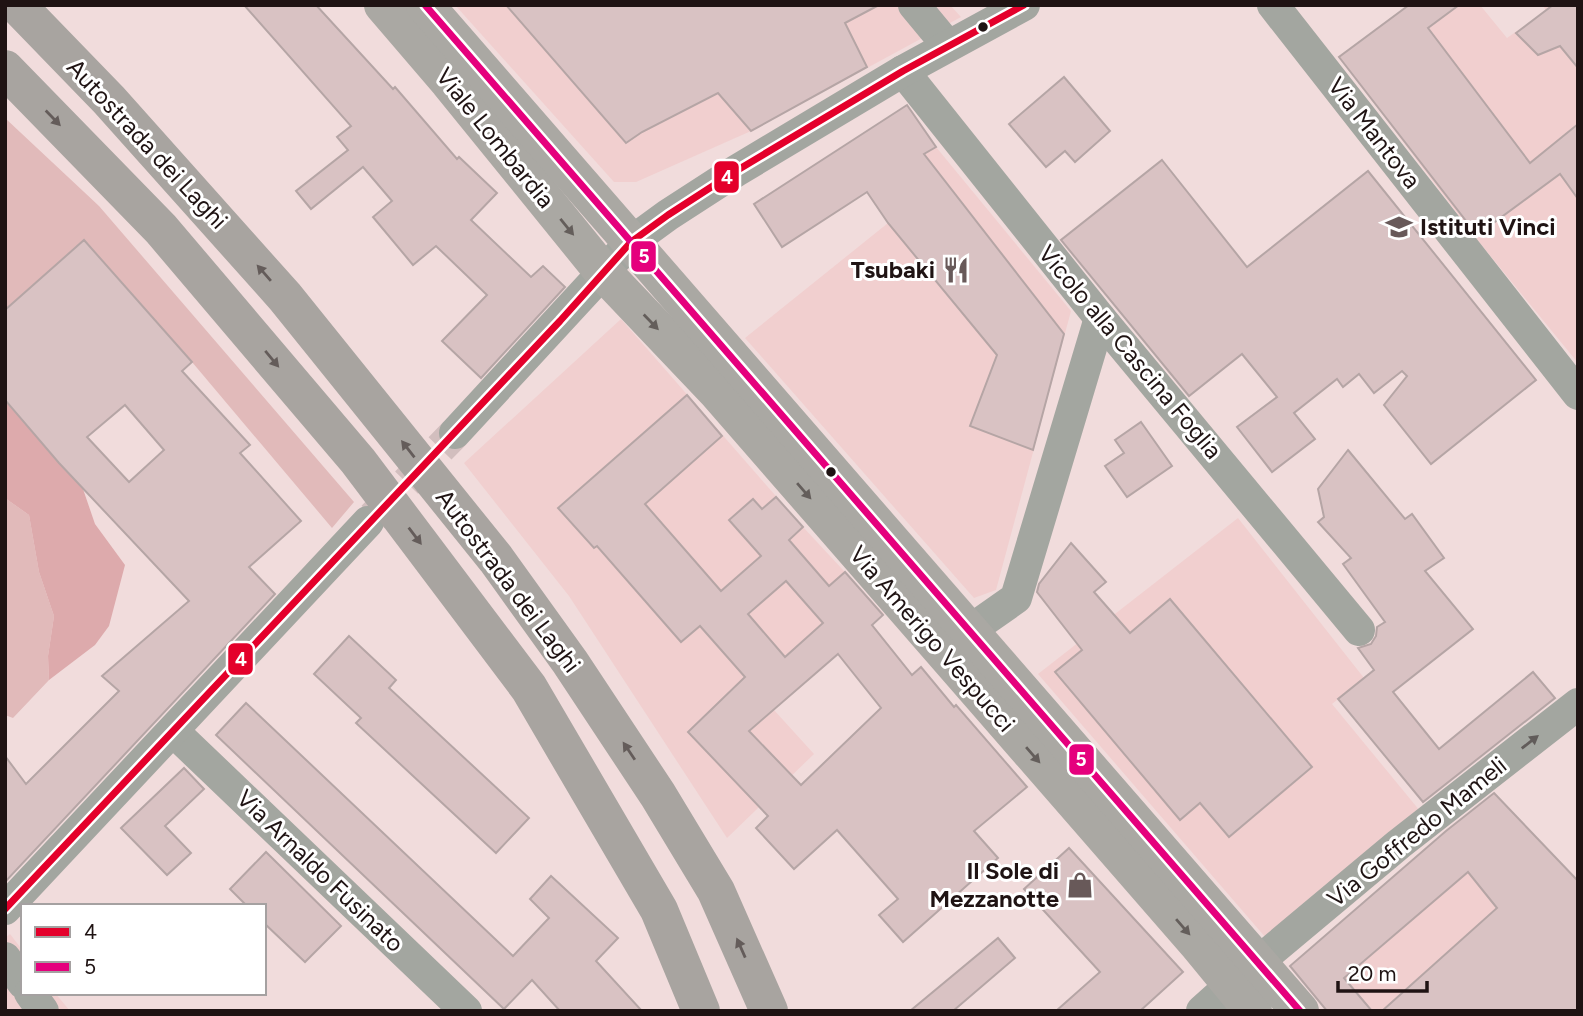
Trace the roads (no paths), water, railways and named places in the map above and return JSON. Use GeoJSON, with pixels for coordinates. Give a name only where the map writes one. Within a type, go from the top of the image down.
{"type":"FeatureCollection","features":[{"type":"Feature","properties":{"kind":"highway","name":"Autostrada dei Laghi"},"geometry":{"type":"LineString","coordinates":[[17,5],[109,100],[285,298],[496,559],[570,662],[658,795],[716,891],[769,1011]]}},
{"type":"Feature","properties":{"kind":"highway","name":"Autostrada dei Laghi"},"geometry":{"type":"LineString","coordinates":[[5,69],[161,229],[340,440],[529,688],[659,910],[701,1011]]}},
{"type":"Feature","properties":{"kind":"highway"},"geometry":{"type":"LineString","coordinates":[[529,688],[635,916],[674,1011]]}},
{"type":"Feature","properties":{"kind":"main road","name":"Viale Lombardia"},"geometry":{"type":"LineString","coordinates":[[383,5],[604,273]]}},
{"type":"Feature","properties":{"kind":"main road","name":"Viale Lombardia"},"geometry":{"type":"LineString","coordinates":[[425,5],[631,242]]}},
{"type":"Feature","properties":{"kind":"main road","name":"Via Amerigo Vespucci"},"geometry":{"type":"LineString","coordinates":[[631,242],[969,631],[1247,986]]}},
{"type":"Feature","properties":{"kind":"main road","name":"Via Amerigo Vespucci"},"geometry":{"type":"LineString","coordinates":[[604,273],[718,393],[1188,933],[1247,986],[1300,1011]]}},
{"type":"Feature","properties":{"kind":"street"},"geometry":{"type":"LineString","coordinates":[[914,5],[948,46]]}},
{"type":"Feature","properties":{"kind":"street"},"geometry":{"type":"LineString","coordinates":[[455,433],[631,242],[736,171],[902,71],[1024,5]]}},
{"type":"Feature","properties":{"kind":"street","name":"Via Mantova"},"geometry":{"type":"LineString","coordinates":[[1273,5],[1578,394]]}},
{"type":"Feature","properties":{"kind":"street","name":"Vicolo alla Cascina Foglia"},"geometry":{"type":"LineString","coordinates":[[902,71],[1100,318],[1359,630]]}},
{"type":"Feature","properties":{"kind":"street"},"geometry":{"type":"LineString","coordinates":[[969,631],[1016,598],[1100,318]]}},
{"type":"Feature","properties":{"kind":"street"},"geometry":{"type":"LineString","coordinates":[[5,909],[368,522]]}},
{"type":"Feature","properties":{"kind":"street","name":"Via Goffredo Mameli"},"geometry":{"type":"LineString","coordinates":[[1202,1011],[1247,986],[1399,844],[1573,708]]}},
{"type":"Feature","properties":{"kind":"street","name":"Via Arnaldo Fusinato"},"geometry":{"type":"LineString","coordinates":[[173,731],[466,1011]]}},
{"type":"Feature","properties":{"kind":"street"},"geometry":{"type":"LineString","coordinates":[[5,958],[21,980]]}},
{"type":"Feature","properties":{"kind":"street"},"geometry":{"type":"LineString","coordinates":[[31,995],[43,1011]]}},
{"type":"Feature","properties":{"kind":"tunnel"},"geometry":{"type":"LineString","coordinates":[[373,517],[455,433]]}},
{"type":"Feature","properties":{"kind":"place","name":"Istituti Vinci"},"geometry":{"type":"Point","coordinates":[1399,227]}},
{"type":"Feature","properties":{"kind":"place","name":"Tsubaki"},"geometry":{"type":"Point","coordinates":[956,270]}},
{"type":"Feature","properties":{"kind":"place","name":"Il Sole di Mezzanotte"},"geometry":{"type":"Point","coordinates":[1080,885]}}]}
